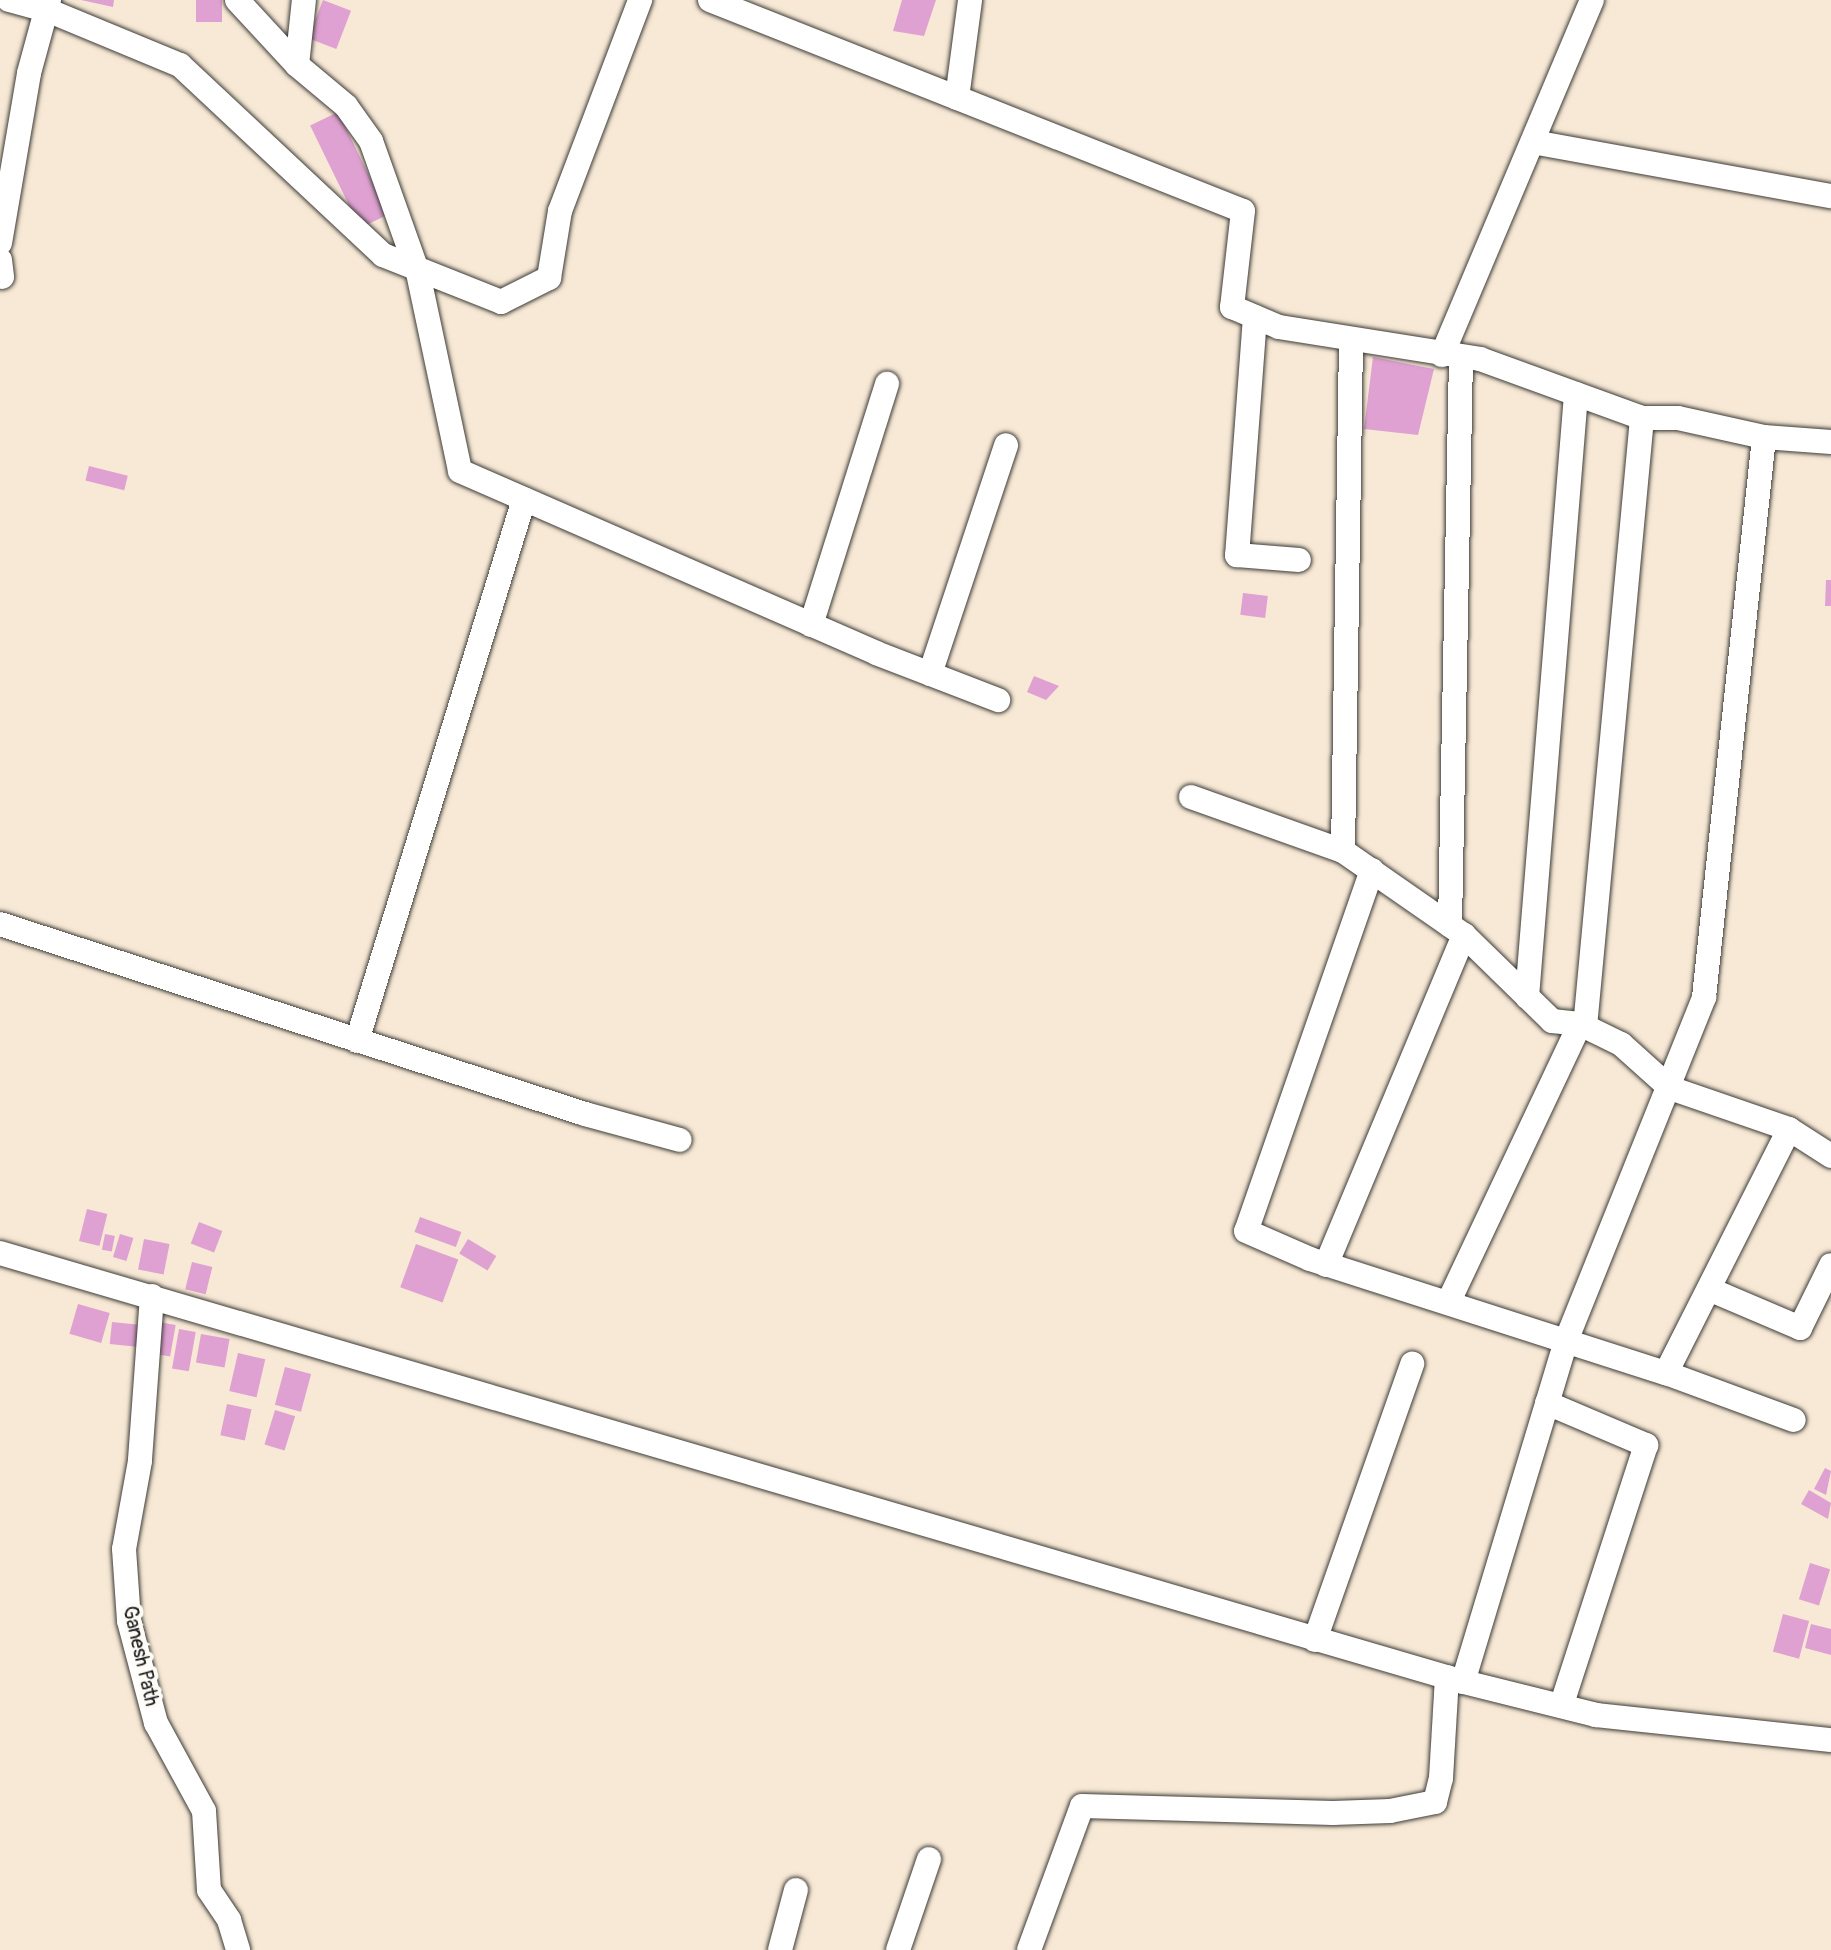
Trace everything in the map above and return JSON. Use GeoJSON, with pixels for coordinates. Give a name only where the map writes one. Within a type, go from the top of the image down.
{"type":"FeatureCollection","features":[{"type":"Feature","properties":{"kind":"street"},"geometry":{"type":"LineString","coordinates":[[9,0],[48,5],[180,65],[289,161],[327,207],[383,255],[418,273],[501,302],[549,278],[560,211],[640,0]]}},
{"type":"Feature","properties":{"kind":"street"},"geometry":{"type":"LineString","coordinates":[[237,0],[297,65],[346,106],[371,141],[418,273],[460,471],[811,625],[998,700]]}},
{"type":"Feature","properties":{"kind":"street"},"geometry":{"type":"LineString","coordinates":[[297,65],[304,0]]}},
{"type":"Feature","properties":{"kind":"street"},"geometry":{"type":"LineString","coordinates":[[710,0],[1243,211],[1232,307],[1279,327],[1452,356],[1642,418],[1678,418],[1764,437],[1831,442]]}},
{"type":"Feature","properties":{"kind":"street"},"geometry":{"type":"LineString","coordinates":[[957,98],[970,0]]}},
{"type":"Feature","properties":{"kind":"street"},"geometry":{"type":"LineString","coordinates":[[1326,1265],[1457,930],[1452,356],[1533,142],[1592,0]]}},
{"type":"Feature","properties":{"kind":"street"},"geometry":{"type":"LineString","coordinates":[[0,243],[29,73],[48,5]]}},
{"type":"Feature","properties":{"kind":"street"},"geometry":{"type":"LineString","coordinates":[[1533,142],[1831,196]]}},
{"type":"Feature","properties":{"kind":"street"},"geometry":{"type":"LineString","coordinates":[[1255,317],[1237,555],[1299,560]]}},
{"type":"Feature","properties":{"kind":"street"},"geometry":{"type":"LineString","coordinates":[[1343,851],[1351,340]]}},
{"type":"Feature","properties":{"kind":"street"},"geometry":{"type":"LineString","coordinates":[[811,625],[887,384]]}},
{"type":"Feature","properties":{"kind":"street"},"geometry":{"type":"LineString","coordinates":[[1527,997],[1576,394]]}},
{"type":"Feature","properties":{"kind":"street"},"geometry":{"type":"LineString","coordinates":[[1449,1301],[1582,1026],[1642,418]]}},
{"type":"Feature","properties":{"kind":"street"},"geometry":{"type":"LineString","coordinates":[[1029,1950],[1082,1806],[1333,1813],[1390,1811],[1435,1802],[1455,1680],[1566,1341],[1704,997],[1764,437]]}},
{"type":"Feature","properties":{"kind":"street"},"geometry":{"type":"LineString","coordinates":[[930,674],[1006,445]]}},
{"type":"Feature","properties":{"kind":"street"},"geometry":{"type":"LineString","coordinates":[[357,1041],[524,499]]}},
{"type":"Feature","properties":{"kind":"street"},"geometry":{"type":"LineString","coordinates":[[1191,797],[1343,851],[1457,930],[1552,1021],[1582,1026],[1621,1044],[1670,1088],[1789,1129],[1831,1156]]}},
{"type":"Feature","properties":{"kind":"street"},"geometry":{"type":"LineString","coordinates":[[1372,870],[1246,1231],[1326,1265],[1449,1301],[1666,1373],[1794,1420]]}},
{"type":"Feature","properties":{"kind":"street"},"geometry":{"type":"LineString","coordinates":[[0,924],[357,1041],[680,1140]]}},
{"type":"Feature","properties":{"kind":"street"},"geometry":{"type":"LineString","coordinates":[[1666,1373],[1711,1290],[1789,1129]]}},
{"type":"Feature","properties":{"kind":"street"},"geometry":{"type":"LineString","coordinates":[[0,1253],[1455,1680],[1562,1704],[1596,1715],[1831,1740]]}},
{"type":"Feature","properties":{"kind":"street"},"geometry":{"type":"LineString","coordinates":[[1711,1290],[1800,1328],[1831,1265]]}},
{"type":"Feature","properties":{"kind":"street","name":"Ganesh Path"},"geometry":{"type":"LineString","coordinates":[[152,1296],[140,1461],[124,1549],[129,1621],[156,1723],[204,1811],[209,1890],[229,1920],[238,1950]]}},
{"type":"Feature","properties":{"kind":"street"},"geometry":{"type":"LineString","coordinates":[[1315,1640],[1412,1364]]}},
{"type":"Feature","properties":{"kind":"street"},"geometry":{"type":"LineString","coordinates":[[1547,1403],[1646,1445],[1562,1704]]}},
{"type":"Feature","properties":{"kind":"street"},"geometry":{"type":"LineString","coordinates":[[898,1950],[929,1859]]}},
{"type":"Feature","properties":{"kind":"street"},"geometry":{"type":"LineString","coordinates":[[780,1950],[796,1890]]}},
{"type":"Feature","properties":{"kind":"building"},"geometry":{"type":"Polygon","coordinates":[[[81,0],[114,0],[113,7],[81,0]]]}},
{"type":"Feature","properties":{"kind":"building"},"geometry":{"type":"Polygon","coordinates":[[[196,0],[222,0],[222,22],[196,22],[196,0]]]}},
{"type":"Feature","properties":{"kind":"building"},"geometry":{"type":"Polygon","coordinates":[[[323,0],[351,11],[336,49],[308,38],[323,0]]]}},
{"type":"Feature","properties":{"kind":"building"},"geometry":{"type":"Polygon","coordinates":[[[902,0],[936,0],[924,36],[893,31],[902,0]]]}},
{"type":"Feature","properties":{"kind":"building"},"geometry":{"type":"Polygon","coordinates":[[[338,112],[388,214],[360,228],[310,126],[338,112]]]}},
{"type":"Feature","properties":{"kind":"building"},"geometry":{"type":"Polygon","coordinates":[[[1373,357],[1434,369],[1418,435],[1364,429],[1373,357]]]}},
{"type":"Feature","properties":{"kind":"building"},"geometry":{"type":"Polygon","coordinates":[[[89,466],[128,476],[124,490],[85,481],[89,466]]]}},
{"type":"Feature","properties":{"kind":"building"},"geometry":{"type":"Polygon","coordinates":[[[1826,580],[1831,580],[1831,606],[1825,606],[1826,580]]]}},
{"type":"Feature","properties":{"kind":"building"},"geometry":{"type":"Polygon","coordinates":[[[1243,593],[1268,596],[1265,618],[1240,615],[1243,593]]]}},
{"type":"Feature","properties":{"kind":"building"},"geometry":{"type":"Polygon","coordinates":[[[1034,676],[1059,686],[1046,700],[1027,692],[1034,676]]]}},
{"type":"Feature","properties":{"kind":"building"},"geometry":{"type":"Polygon","coordinates":[[[87,1209],[107,1214],[99,1246],[79,1241],[87,1209]]]}},
{"type":"Feature","properties":{"kind":"building"},"geometry":{"type":"Polygon","coordinates":[[[420,1217],[461,1232],[456,1247],[415,1232],[420,1217]]]}},
{"type":"Feature","properties":{"kind":"building"},"geometry":{"type":"Polygon","coordinates":[[[199,1222],[222,1231],[214,1252],[191,1243],[199,1222]]]}},
{"type":"Feature","properties":{"kind":"building"},"geometry":{"type":"Polygon","coordinates":[[[105,1234],[115,1236],[112,1252],[102,1250],[105,1234]]]}},
{"type":"Feature","properties":{"kind":"building"},"geometry":{"type":"Polygon","coordinates":[[[120,1234],[133,1238],[126,1261],[113,1257],[120,1234]]]}},
{"type":"Feature","properties":{"kind":"building"},"geometry":{"type":"Polygon","coordinates":[[[144,1239],[170,1244],[164,1274],[138,1269],[144,1239]]]}},
{"type":"Feature","properties":{"kind":"building"},"geometry":{"type":"Polygon","coordinates":[[[468,1239],[496,1256],[488,1271],[459,1254],[468,1239]]]}},
{"type":"Feature","properties":{"kind":"building"},"geometry":{"type":"Polygon","coordinates":[[[416,1244],[458,1259],[443,1303],[400,1287],[416,1244]]]}},
{"type":"Feature","properties":{"kind":"building"},"geometry":{"type":"Polygon","coordinates":[[[192,1262],[212,1267],[206,1294],[185,1289],[192,1262]]]}},
{"type":"Feature","properties":{"kind":"building"},"geometry":{"type":"Polygon","coordinates":[[[78,1304],[110,1313],[101,1343],[69,1334],[78,1304]]]}},
{"type":"Feature","properties":{"kind":"building"},"geometry":{"type":"Polygon","coordinates":[[[153,1321],[176,1325],[170,1357],[147,1353],[153,1321]]]}},
{"type":"Feature","properties":{"kind":"building"},"geometry":{"type":"Polygon","coordinates":[[[112,1322],[139,1325],[137,1347],[110,1344],[112,1322]]]}},
{"type":"Feature","properties":{"kind":"building"},"geometry":{"type":"Polygon","coordinates":[[[179,1329],[196,1332],[189,1371],[172,1368],[179,1329]]]}},
{"type":"Feature","properties":{"kind":"building"},"geometry":{"type":"Polygon","coordinates":[[[201,1334],[230,1339],[225,1368],[196,1363],[201,1334]]]}},
{"type":"Feature","properties":{"kind":"building"},"geometry":{"type":"Polygon","coordinates":[[[238,1353],[265,1359],[257,1397],[229,1391],[238,1353]]]}},
{"type":"Feature","properties":{"kind":"building"},"geometry":{"type":"Polygon","coordinates":[[[285,1367],[311,1374],[301,1412],[275,1405],[285,1367]]]}},
{"type":"Feature","properties":{"kind":"building"},"geometry":{"type":"Polygon","coordinates":[[[227,1404],[251,1409],[245,1440],[220,1435],[227,1404]]]}},
{"type":"Feature","properties":{"kind":"building"},"geometry":{"type":"Polygon","coordinates":[[[275,1410],[295,1416],[285,1451],[264,1444],[275,1410]]]}},
{"type":"Feature","properties":{"kind":"building"},"geometry":{"type":"Polygon","coordinates":[[[1825,1468],[1831,1471],[1826,1495],[1814,1489],[1825,1468]]]}},
{"type":"Feature","properties":{"kind":"building"},"geometry":{"type":"Polygon","coordinates":[[[1809,1490],[1831,1503],[1828,1519],[1801,1504],[1809,1490]]]}},
{"type":"Feature","properties":{"kind":"building"},"geometry":{"type":"Polygon","coordinates":[[[1810,1563],[1830,1569],[1819,1605],[1799,1599],[1810,1563]]]}},
{"type":"Feature","properties":{"kind":"building"},"geometry":{"type":"Polygon","coordinates":[[[1783,1614],[1809,1621],[1799,1659],[1773,1652],[1783,1614]]]}},
{"type":"Feature","properties":{"kind":"building"},"geometry":{"type":"Polygon","coordinates":[[[1811,1624],[1831,1629],[1831,1655],[1805,1648],[1811,1624]]]}}]}
